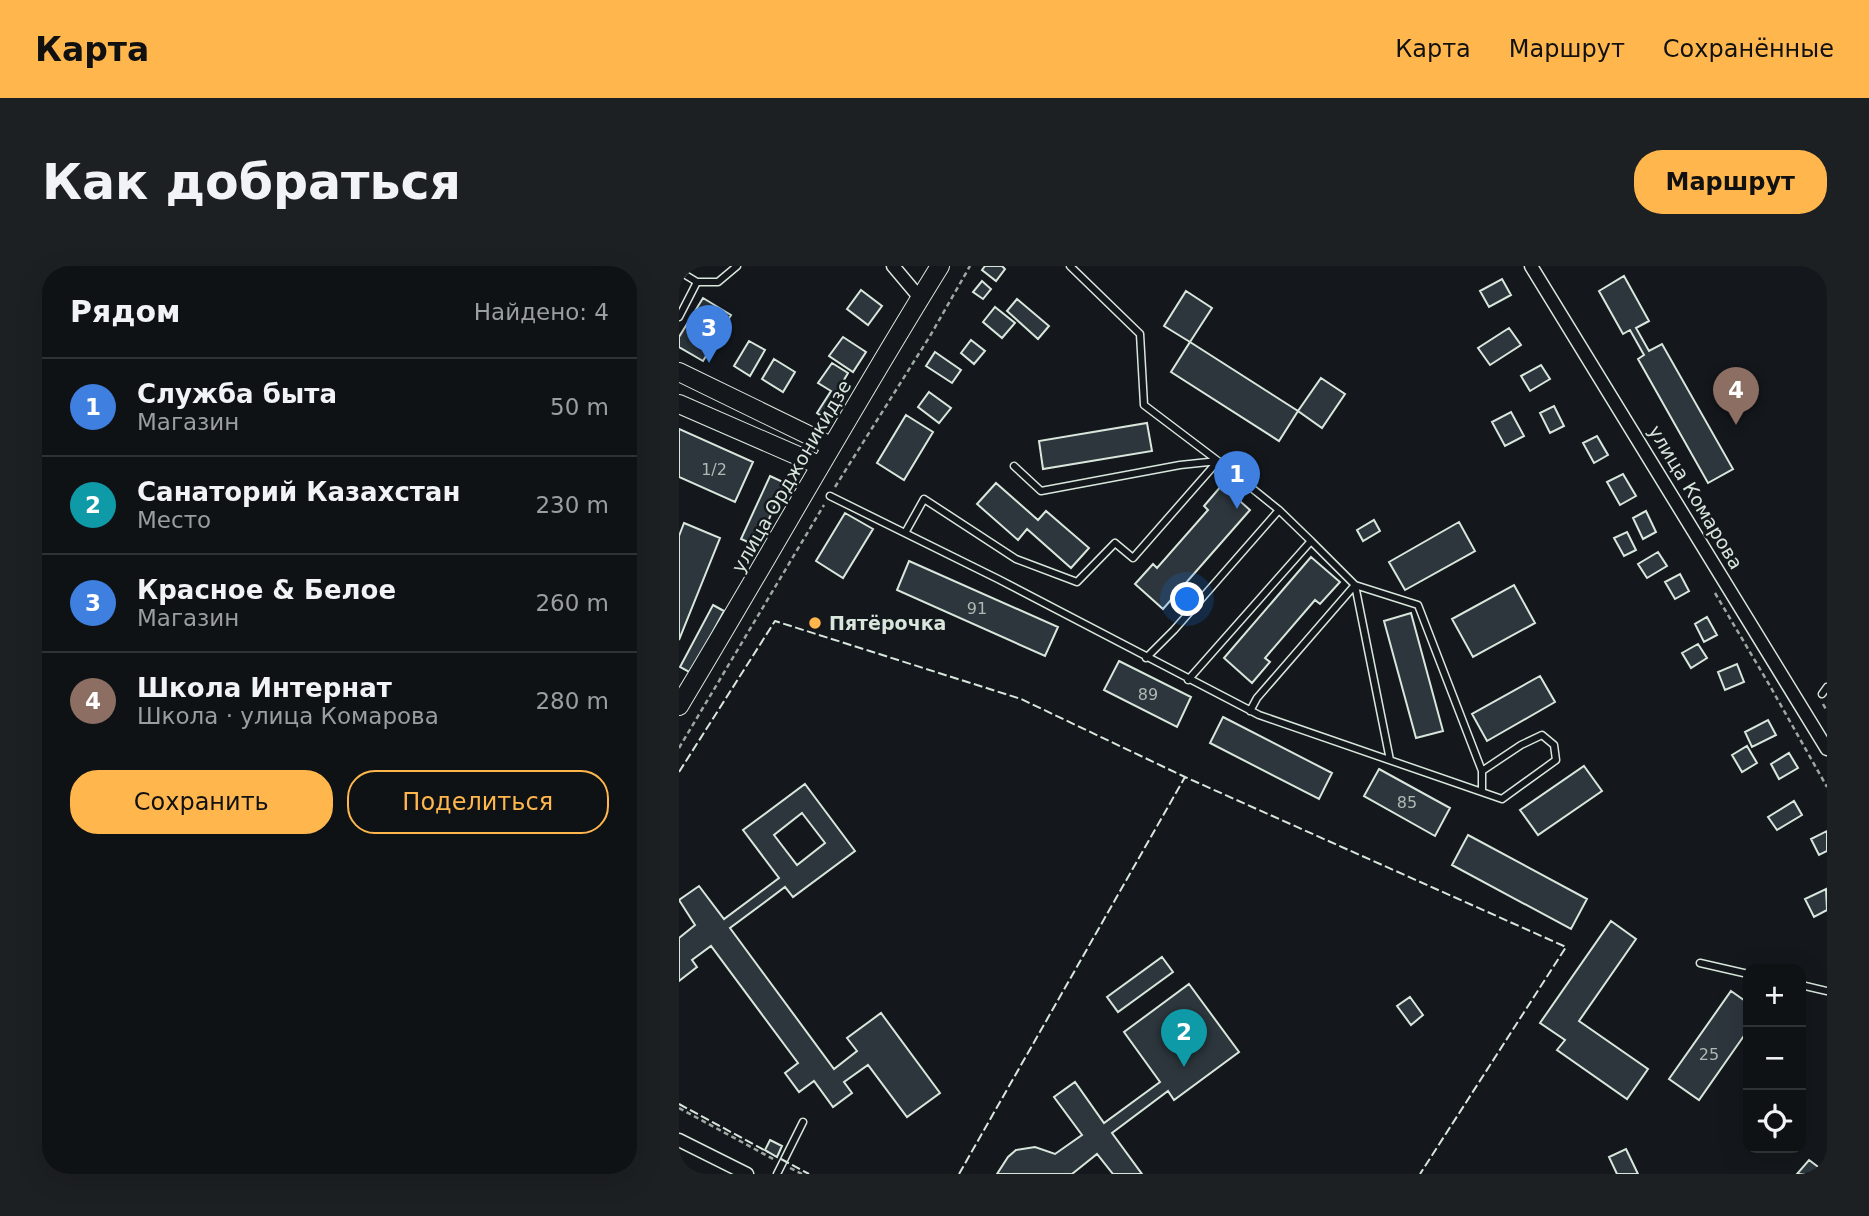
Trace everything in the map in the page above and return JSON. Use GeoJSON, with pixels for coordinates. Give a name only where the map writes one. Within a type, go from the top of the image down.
{"type":"FeatureCollection","features":[{"type":"Feature","properties":{"kind":"main road","name":"улица Орджоникидзе"},"geometry":{"type":"LineString","coordinates":[[679,706],[750,589],[819,465],[940,266]]}},
{"type":"Feature","properties":{"kind":"main road"},"geometry":{"type":"LineString","coordinates":[[679,372],[831,446]]}},
{"type":"Feature","properties":{"kind":"main road"},"geometry":{"type":"LineString","coordinates":[[679,404],[819,465]]}},
{"type":"Feature","properties":{"kind":"street"},"geometry":{"type":"LineString","coordinates":[[893,266],[921,298]]}},
{"type":"Feature","properties":{"kind":"street","name":"улица Комарова"},"geometry":{"type":"LineString","coordinates":[[1539,270],[1827,749]]}},
{"type":"Feature","properties":{"kind":"street"},"geometry":{"type":"LineString","coordinates":[[679,1140],[747,1174]]}},
{"type":"Feature","properties":{"kind":"lane"},"geometry":{"type":"LineString","coordinates":[[679,271],[697,282],[718,282],[737,266]]}},
{"type":"Feature","properties":{"kind":"lane"},"geometry":{"type":"LineString","coordinates":[[1070,266],[1140,334],[1144,405],[1279,510],[1355,585],[1418,605],[1482,771],[1482,792]]}},
{"type":"Feature","properties":{"kind":"lane"},"geometry":{"type":"LineString","coordinates":[[679,317],[697,282]]}},
{"type":"Feature","properties":{"kind":"lane"},"geometry":{"type":"LineString","coordinates":[[905,533],[924,499],[1016,559],[1077,582],[1115,542],[1133,558],[1218,461]]}},
{"type":"Feature","properties":{"kind":"lane"},"geometry":{"type":"LineString","coordinates":[[1014,466],[1041,491],[1180,465],[1218,461]]}},
{"type":"Feature","properties":{"kind":"lane"},"geometry":{"type":"LineString","coordinates":[[829,496],[1250,710],[1502,799],[1556,760],[1554,745],[1542,735],[1521,745],[1482,771]]}},
{"type":"Feature","properties":{"kind":"lane"},"geometry":{"type":"LineString","coordinates":[[1146,658],[1174,630],[1279,510]]}},
{"type":"Feature","properties":{"kind":"lane"},"geometry":{"type":"LineString","coordinates":[[1188,680],[1311,541]]}},
{"type":"Feature","properties":{"kind":"lane"},"geometry":{"type":"LineString","coordinates":[[1250,710],[1257,698],[1355,585]]}},
{"type":"Feature","properties":{"kind":"lane"},"geometry":{"type":"LineString","coordinates":[[1355,585],[1390,760]]}},
{"type":"Feature","properties":{"kind":"lane"},"geometry":{"type":"LineString","coordinates":[[1822,694],[1827,687]]}},
{"type":"Feature","properties":{"kind":"lane"},"geometry":{"type":"LineString","coordinates":[[1700,963],[1743,973]]}},
{"type":"Feature","properties":{"kind":"lane"},"geometry":{"type":"LineString","coordinates":[[1806,986],[1827,991]]}},
{"type":"Feature","properties":{"kind":"lane"},"geometry":{"type":"LineString","coordinates":[[777,1174],[803,1122]]}},
{"type":"Feature","properties":{"kind":"path"},"geometry":{"type":"LineString","coordinates":[[679,748],[970,266]]}},
{"type":"Feature","properties":{"kind":"path"},"geometry":{"type":"LineString","coordinates":[[679,1108],[801,1174]]}},
{"type":"Feature","properties":{"kind":"building"},"geometry":{"type":"Polygon","coordinates":[[[985,266],[1002,266],[1005,269],[996,281],[982,270],[985,266]]]}},
{"type":"Feature","properties":{"kind":"building"},"geometry":{"type":"Polygon","coordinates":[[[1624,276],[1649,321],[1636,328],[1649,351],[1662,344],[1733,469],[1708,483],[1638,359],[1644,355],[1630,330],[1623,334],[1599,291],[1624,276]]]}},
{"type":"Feature","properties":{"kind":"building"},"geometry":{"type":"Polygon","coordinates":[[[1502,279],[1511,295],[1489,307],[1480,291],[1502,279]]]}},
{"type":"Feature","properties":{"kind":"building"},"geometry":{"type":"Polygon","coordinates":[[[982,281],[991,289],[983,299],[973,292],[982,281]]]}},
{"type":"Feature","properties":{"kind":"building"},"geometry":{"type":"Polygon","coordinates":[[[861,290],[882,306],[868,325],[847,309],[861,290]]]}},
{"type":"Feature","properties":{"kind":"building"},"geometry":{"type":"Polygon","coordinates":[[[1186,291],[1212,308],[1190,342],[1164,326],[1186,291]]]}},
{"type":"Feature","properties":{"kind":"building"},"geometry":{"type":"Polygon","coordinates":[[[703,298],[731,315],[703,361],[679,347],[679,337],[703,298]]]}},
{"type":"Feature","properties":{"kind":"building"},"geometry":{"type":"Polygon","coordinates":[[[1017,299],[1049,326],[1038,339],[1007,311],[1017,299]]]}},
{"type":"Feature","properties":{"kind":"building"},"geometry":{"type":"Polygon","coordinates":[[[995,307],[1015,323],[1002,338],[983,322],[995,307]]]}},
{"type":"Feature","properties":{"kind":"building"},"geometry":{"type":"Polygon","coordinates":[[[1509,328],[1521,345],[1490,365],[1478,348],[1509,328]]]}},
{"type":"Feature","properties":{"kind":"building"},"geometry":{"type":"Polygon","coordinates":[[[843,337],[866,352],[853,372],[829,356],[843,337]]]}},
{"type":"Feature","properties":{"kind":"building"},"geometry":{"type":"Polygon","coordinates":[[[971,340],[985,351],[974,364],[961,353],[971,340]]]}},
{"type":"Feature","properties":{"kind":"building"},"geometry":{"type":"Polygon","coordinates":[[[749,341],[765,350],[750,376],[734,366],[749,341]]]}},
{"type":"Feature","properties":{"kind":"building"},"geometry":{"type":"Polygon","coordinates":[[[1190,342],[1298,411],[1279,441],[1171,372],[1190,342]]]}},
{"type":"Feature","properties":{"kind":"building"},"geometry":{"type":"Polygon","coordinates":[[[935,352],[961,370],[952,383],[926,366],[935,352]]]}},
{"type":"Feature","properties":{"kind":"building"},"geometry":{"type":"Polygon","coordinates":[[[774,359],[795,372],[783,392],[762,379],[774,359]]]}},
{"type":"Feature","properties":{"kind":"building"},"geometry":{"type":"Polygon","coordinates":[[[832,363],[848,373],[841,385],[847,389],[827,420],[817,413],[831,391],[818,383],[832,363]]]}},
{"type":"Feature","properties":{"kind":"building"},"geometry":{"type":"Polygon","coordinates":[[[1541,365],[1550,379],[1530,391],[1521,376],[1541,365]]]}},
{"type":"Feature","properties":{"kind":"building"},"geometry":{"type":"Polygon","coordinates":[[[1321,378],[1345,394],[1322,428],[1298,411],[1321,378]]]}},
{"type":"Feature","properties":{"kind":"building"},"geometry":{"type":"Polygon","coordinates":[[[929,392],[951,408],[939,423],[918,407],[929,392]]]}},
{"type":"Feature","properties":{"kind":"building"},"geometry":{"type":"Polygon","coordinates":[[[1554,406],[1564,426],[1550,433],[1540,413],[1554,406]]]}},
{"type":"Feature","properties":{"kind":"building"},"geometry":{"type":"Polygon","coordinates":[[[1511,412],[1524,436],[1505,446],[1492,422],[1511,412]]]}},
{"type":"Feature","properties":{"kind":"building"},"geometry":{"type":"Polygon","coordinates":[[[906,415],[933,432],[904,480],[877,463],[906,415]]]}},
{"type":"Feature","properties":{"kind":"building"},"geometry":{"type":"Polygon","coordinates":[[[1147,423],[1152,451],[1043,469],[1039,441],[1147,423]]]}},
{"type":"Feature","properties":{"kind":"building"},"geometry":{"type":"Polygon","coordinates":[[[679,429],[753,462],[735,502],[679,477],[679,429]]]}},
{"type":"Feature","properties":{"kind":"building"},"geometry":{"type":"Polygon","coordinates":[[[1597,436],[1608,455],[1594,463],[1583,443],[1597,436]]]}},
{"type":"Feature","properties":{"kind":"building"},"geometry":{"type":"Polygon","coordinates":[[[1623,474],[1636,496],[1620,505],[1607,482],[1623,474]]]}},
{"type":"Feature","properties":{"kind":"building"},"geometry":{"type":"Polygon","coordinates":[[[770,476],[785,483],[757,546],[741,539],[770,476]]]}},
{"type":"Feature","properties":{"kind":"building"},"geometry":{"type":"Polygon","coordinates":[[[996,483],[1038,520],[1046,511],[1089,548],[1071,568],[1027,529],[1018,540],[977,504],[996,483]]]}},
{"type":"Feature","properties":{"kind":"building"},"geometry":{"type":"Polygon","coordinates":[[[1222,485],[1250,510],[1163,609],[1135,584],[1153,564],[1157,568],[1208,510],[1204,506],[1222,485]]]}},
{"type":"Feature","properties":{"kind":"building"},"geometry":{"type":"Polygon","coordinates":[[[1646,511],[1656,532],[1643,539],[1633,518],[1646,511]]]}},
{"type":"Feature","properties":{"kind":"building"},"geometry":{"type":"Polygon","coordinates":[[[845,513],[873,529],[843,578],[816,561],[845,513]]]}},
{"type":"Feature","properties":{"kind":"building"},"geometry":{"type":"Polygon","coordinates":[[[1374,520],[1380,531],[1363,541],[1357,530],[1374,520]]]}},
{"type":"Feature","properties":{"kind":"building"},"geometry":{"type":"Polygon","coordinates":[[[1459,522],[1475,551],[1405,590],[1389,562],[1459,522]]]}},
{"type":"Feature","properties":{"kind":"building"},"geometry":{"type":"Polygon","coordinates":[[[684,523],[720,538],[679,640],[679,536],[684,523]]]}},
{"type":"Feature","properties":{"kind":"building"},"geometry":{"type":"Polygon","coordinates":[[[1627,532],[1636,550],[1624,556],[1614,538],[1627,532]]]}},
{"type":"Feature","properties":{"kind":"building"},"geometry":{"type":"Polygon","coordinates":[[[1658,552],[1667,566],[1647,578],[1638,564],[1658,552]]]}},
{"type":"Feature","properties":{"kind":"building"},"geometry":{"type":"Polygon","coordinates":[[[1311,557],[1340,582],[1320,604],[1315,600],[1265,658],[1270,662],[1252,683],[1224,658],[1311,557]]]}},
{"type":"Feature","properties":{"kind":"building"},"geometry":{"type":"Polygon","coordinates":[[[909,561],[1058,627],[1045,656],[897,590],[909,561]]]}},
{"type":"Feature","properties":{"kind":"building"},"geometry":{"type":"Polygon","coordinates":[[[1680,574],[1689,591],[1675,599],[1665,582],[1680,574]]]}},
{"type":"Feature","properties":{"kind":"building"},"geometry":{"type":"Polygon","coordinates":[[[1514,585],[1535,623],[1473,657],[1452,619],[1514,585]]]}},
{"type":"Feature","properties":{"kind":"building"},"geometry":{"type":"Polygon","coordinates":[[[713,605],[724,611],[691,673],[680,667],[713,605]]]}},
{"type":"Feature","properties":{"kind":"building"},"geometry":{"type":"Polygon","coordinates":[[[1411,613],[1443,731],[1416,738],[1384,621],[1411,613]]]}},
{"type":"Feature","properties":{"kind":"building"},"geometry":{"type":"Polygon","coordinates":[[[1707,617],[1717,635],[1704,642],[1695,624],[1707,617]]]}},
{"type":"Feature","properties":{"kind":"building"},"geometry":{"type":"Polygon","coordinates":[[[1698,644],[1707,658],[1691,668],[1682,653],[1698,644]]]}},
{"type":"Feature","properties":{"kind":"building"},"geometry":{"type":"Polygon","coordinates":[[[1119,661],[1191,697],[1177,727],[1104,690],[1119,661]]]}},
{"type":"Feature","properties":{"kind":"building"},"geometry":{"type":"Polygon","coordinates":[[[1737,664],[1744,682],[1725,690],[1718,672],[1737,664]]]}},
{"type":"Feature","properties":{"kind":"building"},"geometry":{"type":"Polygon","coordinates":[[[1540,676],[1555,702],[1487,741],[1472,714],[1540,676]]]}},
{"type":"Feature","properties":{"kind":"building"},"geometry":{"type":"Polygon","coordinates":[[[1223,717],[1332,773],[1319,799],[1210,743],[1223,717]]]}},
{"type":"Feature","properties":{"kind":"building"},"geometry":{"type":"Polygon","coordinates":[[[1768,720],[1776,735],[1752,747],[1745,732],[1768,720]]]}},
{"type":"Feature","properties":{"kind":"building"},"geometry":{"type":"Polygon","coordinates":[[[1747,746],[1757,763],[1742,772],[1732,755],[1747,746]]]}},
{"type":"Feature","properties":{"kind":"building"},"geometry":{"type":"Polygon","coordinates":[[[1789,753],[1798,768],[1779,779],[1771,764],[1789,753]]]}},
{"type":"Feature","properties":{"kind":"building"},"geometry":{"type":"Polygon","coordinates":[[[1584,766],[1602,791],[1538,835],[1520,810],[1584,766]]]}},
{"type":"Feature","properties":{"kind":"building"},"geometry":{"type":"Polygon","coordinates":[[[1379,769],[1450,808],[1435,836],[1364,796],[1379,769]]]}},
{"type":"Feature","properties":{"kind":"building"},"geometry":{"type":"Polygon","coordinates":[[[805,784],[855,851],[793,897],[785,887],[730,928],[834,1069],[857,1051],[847,1038],[881,1013],[940,1093],[907,1117],[868,1065],[844,1082],[852,1093],[833,1107],[814,1081],[799,1092],[785,1073],[798,1063],[711,946],[692,960],[697,967],[679,981],[679,938],[695,925],[679,900],[699,886],[724,919],[779,878],[743,830],[805,784]],[[802,813],[774,835],[797,865],[825,843],[802,813]]]}},
{"type":"Feature","properties":{"kind":"building"},"geometry":{"type":"Polygon","coordinates":[[[1794,801],[1802,815],[1777,830],[1768,817],[1794,801]]]}},
{"type":"Feature","properties":{"kind":"building"},"geometry":{"type":"Polygon","coordinates":[[[1827,831],[1827,851],[1819,855],[1811,839],[1827,831]]]}},
{"type":"Feature","properties":{"kind":"building"},"geometry":{"type":"Polygon","coordinates":[[[1468,835],[1587,899],[1571,929],[1452,865],[1468,835]]]}},
{"type":"Feature","properties":{"kind":"building"},"geometry":{"type":"Polygon","coordinates":[[[1826,889],[1827,910],[1814,917],[1805,899],[1826,889]]]}},
{"type":"Feature","properties":{"kind":"building"},"geometry":{"type":"Polygon","coordinates":[[[1611,921],[1636,939],[1579,1021],[1648,1069],[1627,1099],[1557,1050],[1565,1040],[1540,1023],[1611,921]]]}},
{"type":"Feature","properties":{"kind":"building"},"geometry":{"type":"Polygon","coordinates":[[[1162,957],[1173,972],[1118,1012],[1107,997],[1162,957]]]}},
{"type":"Feature","properties":{"kind":"building"},"geometry":{"type":"Polygon","coordinates":[[[1189,984],[1239,1052],[1174,1100],[1168,1091],[1112,1133],[1142,1174],[1113,1174],[1097,1154],[1072,1174],[997,1174],[1016,1150],[1035,1147],[1055,1154],[1082,1135],[1054,1097],[1075,1082],[1104,1123],[1160,1082],[1124,1032],[1189,984]]]}},
{"type":"Feature","properties":{"kind":"building"},"geometry":{"type":"Polygon","coordinates":[[[1731,991],[1743,999],[1743,1037],[1699,1100],[1669,1079],[1731,991]]]}},
{"type":"Feature","properties":{"kind":"building"},"geometry":{"type":"Polygon","coordinates":[[[1410,997],[1423,1015],[1411,1025],[1397,1006],[1410,997]]]}},
{"type":"Feature","properties":{"kind":"building"},"geometry":{"type":"Polygon","coordinates":[[[770,1140],[782,1146],[777,1157],[765,1150],[770,1140]]]}},
{"type":"Feature","properties":{"kind":"building"},"geometry":{"type":"Polygon","coordinates":[[[1626,1149],[1638,1174],[1617,1174],[1609,1157],[1626,1149]]]}},
{"type":"Feature","properties":{"kind":"building"},"geometry":{"type":"Polygon","coordinates":[[[1809,1160],[1825,1172],[1797,1174],[1809,1160]]]}},
{"type":"Feature","properties":{"kind":"fence"},"geometry":{"type":"LineString","coordinates":[[679,772],[775,621],[1021,699],[1185,777],[1566,947],[1420,1174]]}},
{"type":"Feature","properties":{"kind":"fence"},"geometry":{"type":"LineString","coordinates":[[959,1174],[1185,777]]}},
{"type":"Feature","properties":{"kind":"fence"},"geometry":{"type":"LineString","coordinates":[[679,1104],[768,1152]]}},
{"type":"Feature","properties":{"kind":"fence"},"geometry":{"type":"LineString","coordinates":[[781,1159],[809,1174]]}},
{"type":"Feature","properties":{"kind":"place","name":"Красное & Белое"},"geometry":{"type":"Point","coordinates":[709,363]}},
{"type":"Feature","properties":{"kind":"place","name":"Школа Интернат"},"geometry":{"type":"Point","coordinates":[1736,425]}},
{"type":"Feature","properties":{"kind":"place","name":"Служба быта"},"geometry":{"type":"Point","coordinates":[1237,509]}},
{"type":"Feature","properties":{"kind":"place","name":"Пятёрочка"},"geometry":{"type":"Point","coordinates":[815,623]}},
{"type":"Feature","properties":{"kind":"place","name":"Санаторий Казахстан"},"geometry":{"type":"Point","coordinates":[1184,1067]}}]}
